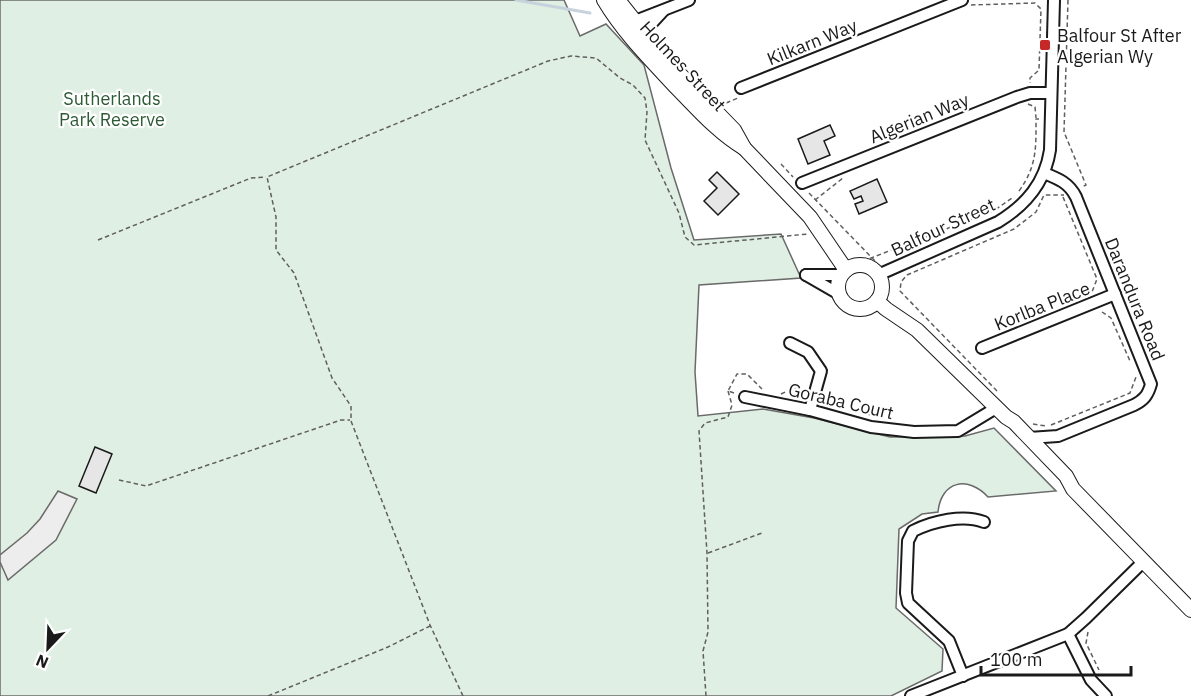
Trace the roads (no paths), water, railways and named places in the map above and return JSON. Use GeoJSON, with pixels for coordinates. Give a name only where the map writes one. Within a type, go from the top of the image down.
{"type":"FeatureCollection","features":[{"type":"Feature","properties":{"kind":"main road","name":"Holmes Street"},"geometry":{"type":"LineString","coordinates":[[604,0],[639,38],[665,59],[735,130],[744,148],[810,217],[844,272]]}},
{"type":"Feature","properties":{"kind":"main road","name":"Holmes Street"},"geometry":{"type":"LineString","coordinates":[[618,0],[628,24]]}},
{"type":"Feature","properties":{"kind":"main road"},"geometry":{"type":"LineString","coordinates":[[864,266],[878,275],[882,289],[877,301],[866,308],[853,308],[847,305],[839,294],[838,288],[844,272],[852,267],[864,266]]}},
{"type":"Feature","properties":{"kind":"main road"},"geometry":{"type":"LineString","coordinates":[[877,301],[917,330],[1001,412],[1029,431],[1066,476],[1073,489]]}},
{"type":"Feature","properties":{"kind":"main road"},"geometry":{"type":"LineString","coordinates":[[1001,412],[1008,427],[1059,481],[1073,489],[1191,610]]}},
{"type":"Feature","properties":{"kind":"street"},"geometry":{"type":"LineString","coordinates":[[628,24],[689,0]]}},
{"type":"Feature","properties":{"kind":"street","name":"Balfour Street"},"geometry":{"type":"LineString","coordinates":[[878,275],[998,222],[1015,211],[1032,194],[1044,172],[1050,150],[1053,0]]}},
{"type":"Feature","properties":{"kind":"street","name":"Kilkarn Way"},"geometry":{"type":"LineString","coordinates":[[744,91],[965,2]]}},
{"type":"Feature","properties":{"kind":"street"},"geometry":{"type":"LineString","coordinates":[[639,38],[663,11]]}},
{"type":"Feature","properties":{"kind":"street","name":"Algerian Way"},"geometry":{"type":"LineString","coordinates":[[802,183],[1030,93],[1051,93]]}},
{"type":"Feature","properties":{"kind":"street","name":"Darandura Road"},"geometry":{"type":"LineString","coordinates":[[1029,431],[1059,436],[1142,401],[1148,394],[1151,384],[1115,294],[1063,181],[1044,172]]}},
{"type":"Feature","properties":{"kind":"street"},"geometry":{"type":"LineString","coordinates":[[839,294],[806,275],[844,272]]}},
{"type":"Feature","properties":{"kind":"street","name":"Korlba Place"},"geometry":{"type":"LineString","coordinates":[[982,348],[1115,294]]}},
{"type":"Feature","properties":{"kind":"street"},"geometry":{"type":"LineString","coordinates":[[790,343],[808,352],[820,371],[810,410]]}},
{"type":"Feature","properties":{"kind":"street","name":"Goraba Court"},"geometry":{"type":"LineString","coordinates":[[745,397],[810,410],[871,427],[942,433],[958,431],[1001,412]]}},
{"type":"Feature","properties":{"kind":"street"},"geometry":{"type":"LineString","coordinates":[[1050,459],[1059,436]]}},
{"type":"Feature","properties":{"kind":"street"},"geometry":{"type":"LineString","coordinates":[[963,676],[949,641],[909,603],[906,594],[908,542],[913,531],[927,524],[972,518],[984,522]]}},
{"type":"Feature","properties":{"kind":"street"},"geometry":{"type":"LineString","coordinates":[[911,696],[1068,634],[1144,561]]}},
{"type":"Feature","properties":{"kind":"street"},"geometry":{"type":"LineString","coordinates":[[1068,634],[1091,680],[1106,696]]}},
{"type":"Feature","properties":{"kind":"waterway"},"geometry":{"type":"LineString","coordinates":[[516,0],[590,13]]}},
{"type":"Feature","properties":{"kind":"place","name":"Balfour St After Algerian Wy"},"geometry":{"type":"Point","coordinates":[1045,45]}},
{"type":"Feature","properties":{"kind":"park label","name":"Sutherlands Park Reserve"},"geometry":{"type":"Point","coordinates":[112,108]}}]}
